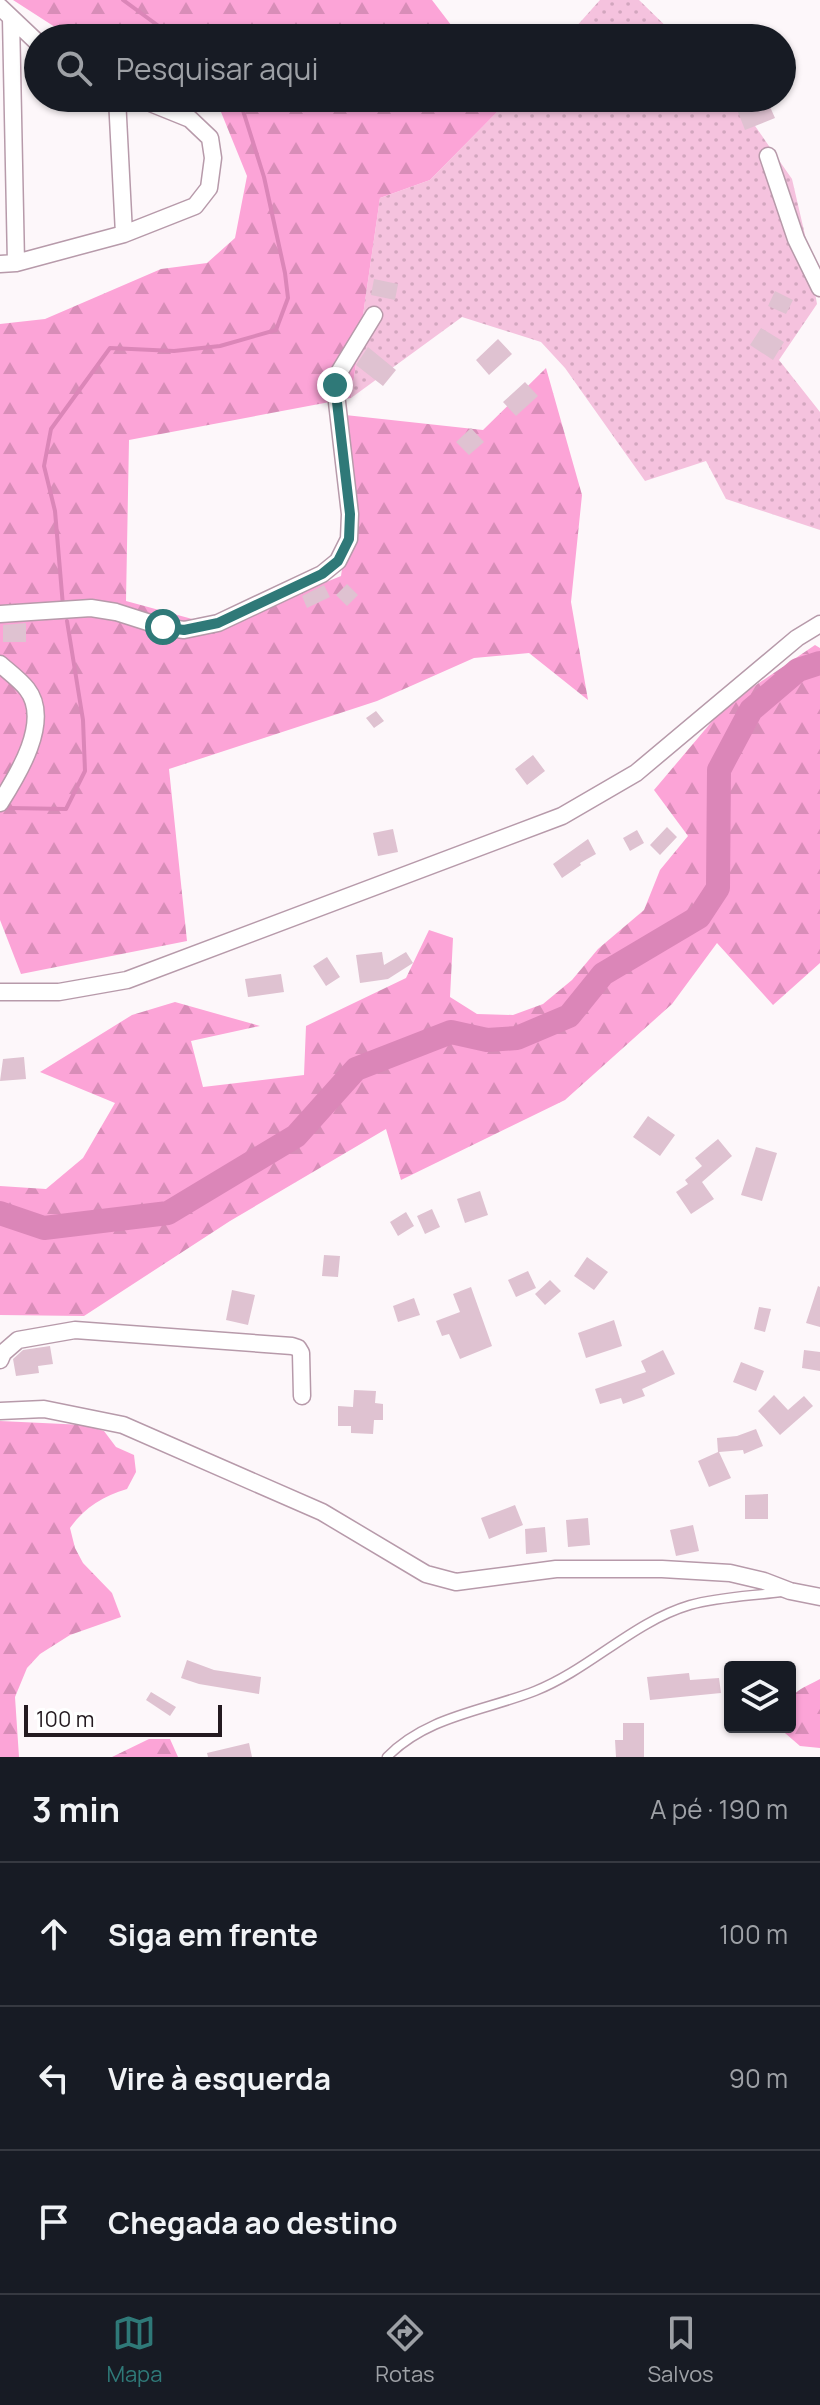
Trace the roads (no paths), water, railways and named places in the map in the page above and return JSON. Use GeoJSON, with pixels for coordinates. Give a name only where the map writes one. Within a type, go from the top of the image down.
{"type":"FeatureCollection","features":[{"type":"Feature","properties":{"kind":"street"},"geometry":{"type":"LineString","coordinates":[[5,12],[24,30]]}},
{"type":"Feature","properties":{"kind":"street"},"geometry":{"type":"LineString","coordinates":[[5,12],[8,263],[124,234],[195,206],[209,188],[213,158],[210,138],[190,119],[173,112]]}},
{"type":"Feature","properties":{"kind":"street"},"geometry":{"type":"LineString","coordinates":[[118,112],[124,234]]}},
{"type":"Feature","properties":{"kind":"street"},"geometry":{"type":"LineString","coordinates":[[768,156],[796,239],[820,288]]}},
{"type":"Feature","properties":{"kind":"street"},"geometry":{"type":"LineString","coordinates":[[0,614],[91,608],[184,630],[218,623],[322,574],[338,561],[349,539],[350,514],[335,385],[338,374],[374,315]]}},
{"type":"Feature","properties":{"kind":"street"},"geometry":{"type":"LineString","coordinates":[[0,992],[59,992],[127,980],[562,816],[636,773],[797,638],[820,624]]}},
{"type":"Feature","properties":{"kind":"street"},"geometry":{"type":"LineString","coordinates":[[0,664],[29,691],[37,722],[24,766],[0,803]]}},
{"type":"Feature","properties":{"kind":"street"},"geometry":{"type":"LineString","coordinates":[[0,1360],[3,1353],[18,1340],[75,1330],[292,1346],[301,1353],[302,1396]]}},
{"type":"Feature","properties":{"kind":"street"},"geometry":{"type":"LineString","coordinates":[[0,1411],[44,1409],[123,1425],[322,1512],[426,1574],[456,1582],[556,1569],[604,1567],[730,1573],[820,1597]]}},
{"type":"Feature","properties":{"kind":"lane"},"geometry":{"type":"LineString","coordinates":[[387,1757],[402,1742],[444,1719],[536,1690],[572,1673],[641,1629],[688,1606],[717,1599],[790,1591]]}},
{"type":"Feature","properties":{"kind":"waterway"},"geometry":{"type":"LineString","coordinates":[[123,0],[156,24]]}},
{"type":"Feature","properties":{"kind":"waterway"},"geometry":{"type":"LineString","coordinates":[[63,606],[55,511],[44,466],[51,429],[110,348],[174,351],[220,346],[276,330],[288,298],[264,177],[243,112]]}},
{"type":"Feature","properties":{"kind":"waterway"},"geometry":{"type":"LineString","coordinates":[[9,808],[66,809],[85,771],[83,720],[67,621]]}},
{"type":"Feature","properties":{"kind":"waterway"},"geometry":{"type":"LineString","coordinates":[[0,1213],[44,1228],[168,1213],[296,1136],[356,1069],[451,1032],[487,1040],[517,1038],[569,1016],[603,974],[699,917],[718,888],[719,770],[751,710],[798,670],[820,663]]}}]}
